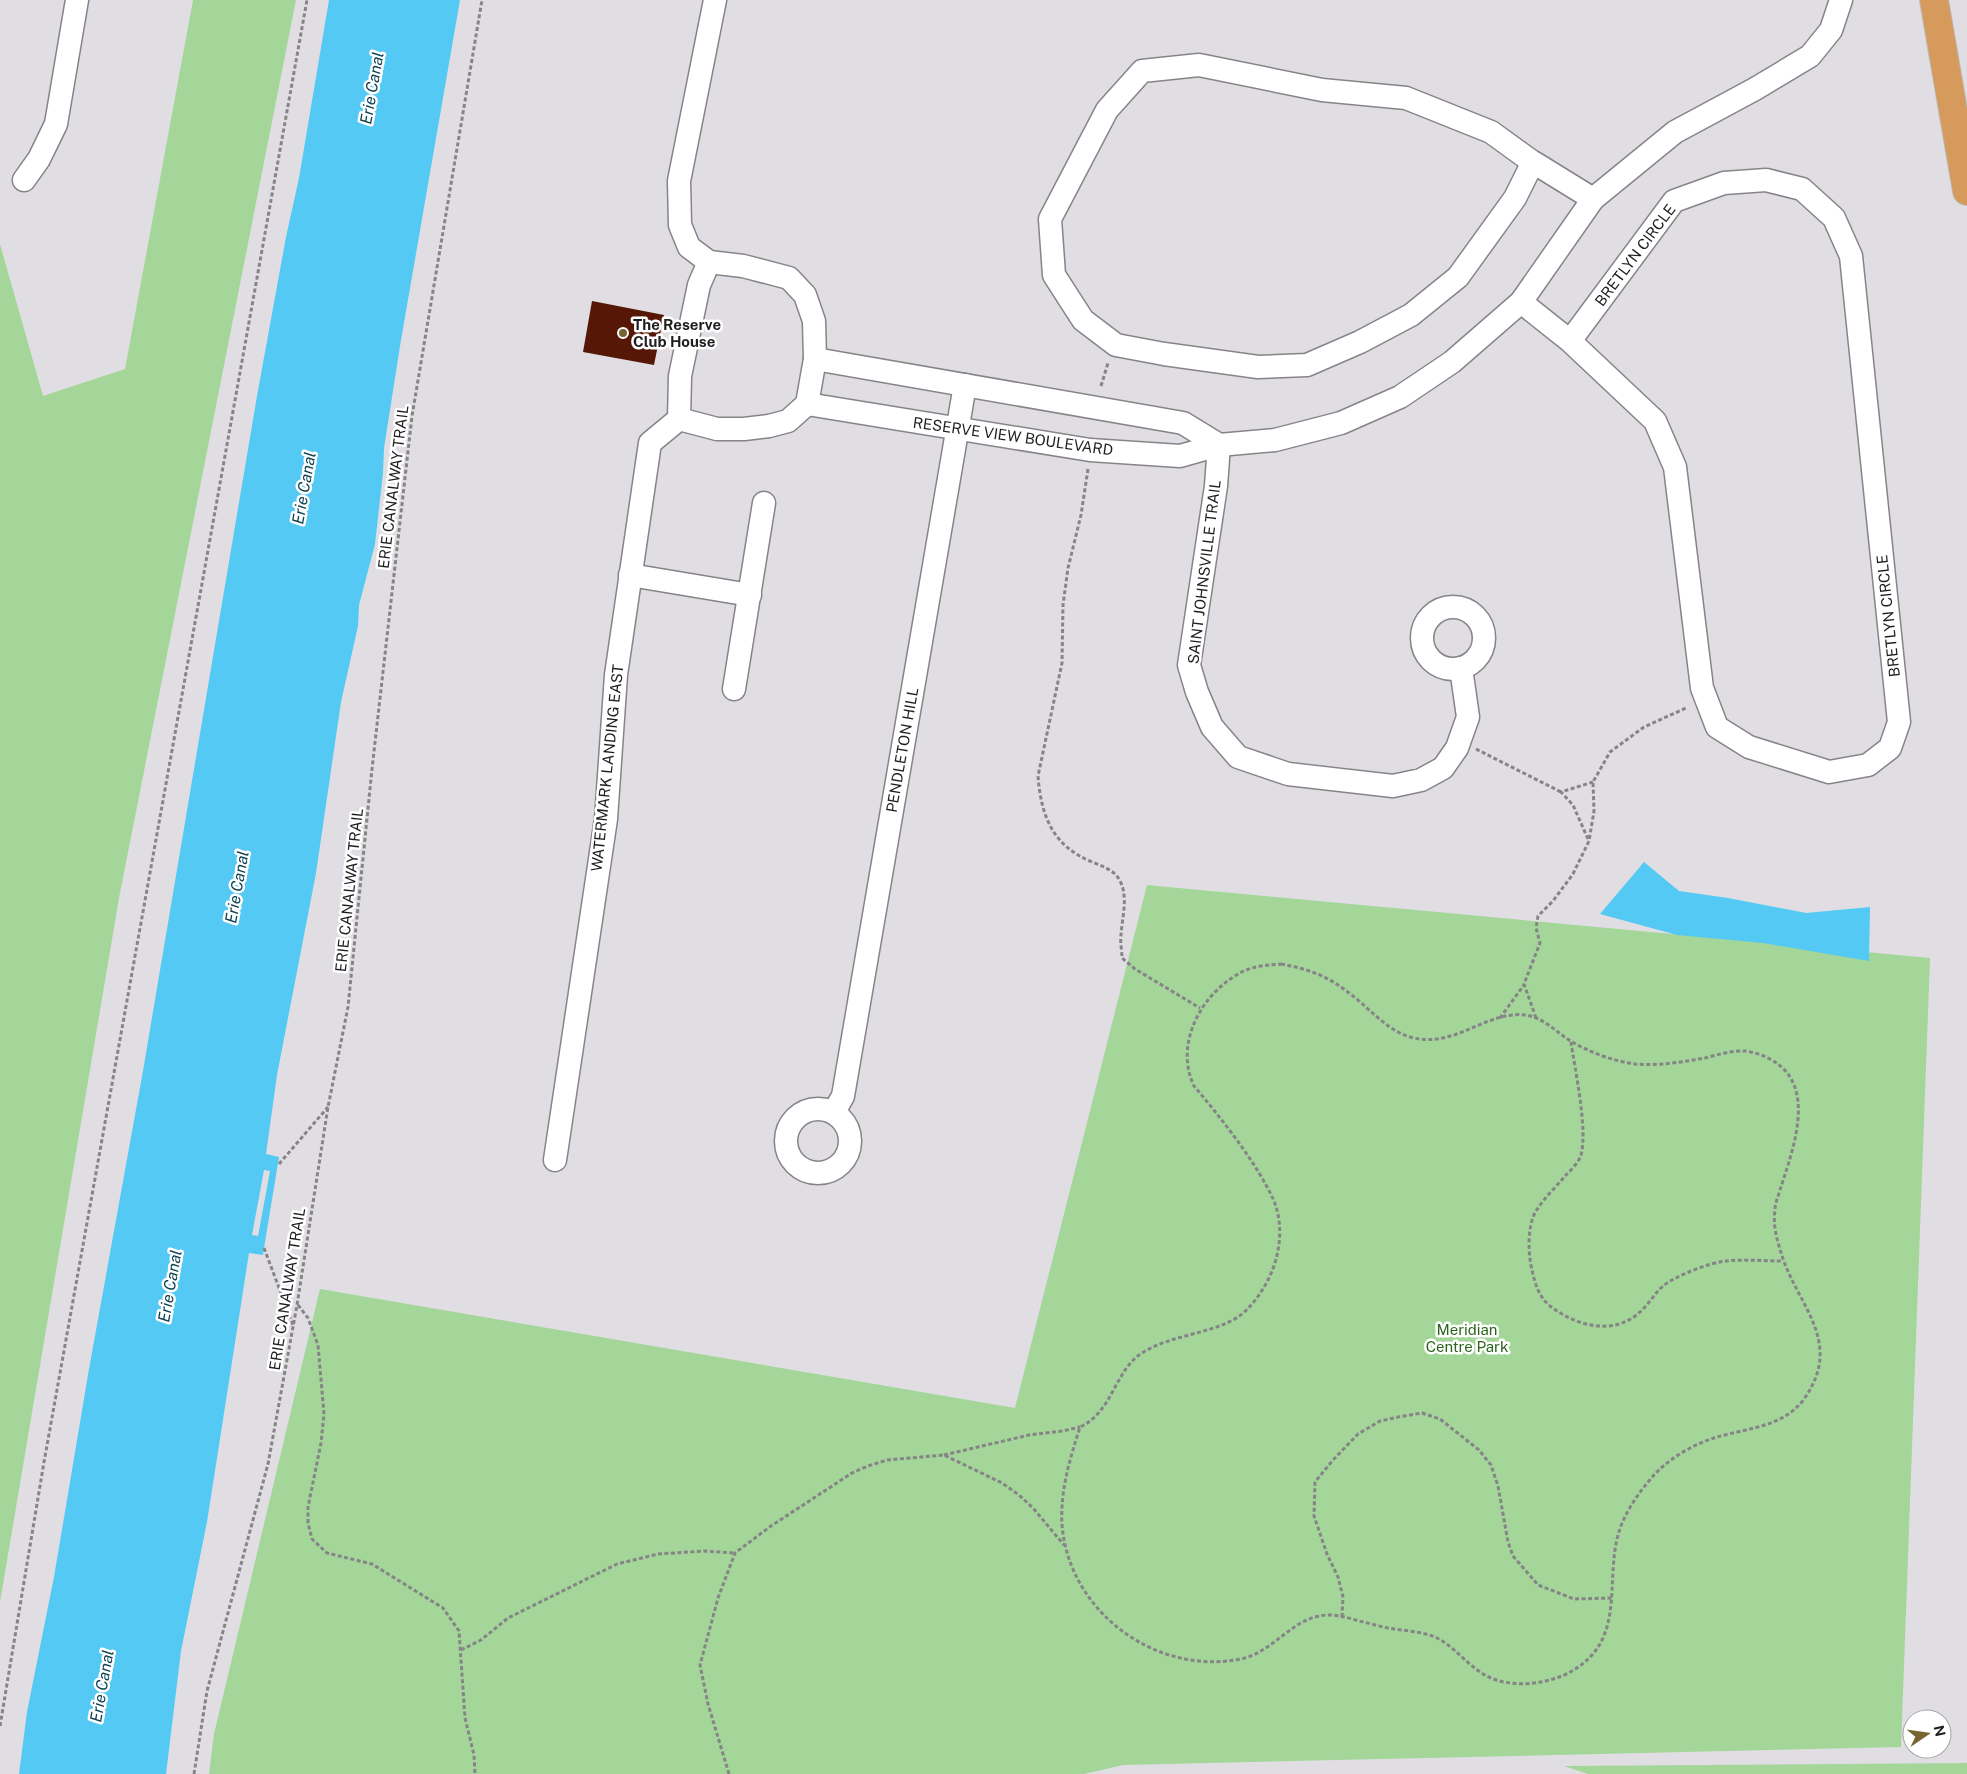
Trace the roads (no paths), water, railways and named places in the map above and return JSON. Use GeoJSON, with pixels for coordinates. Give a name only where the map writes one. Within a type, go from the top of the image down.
{"type":"FeatureCollection","features":[{"type":"Feature","properties":{"kind":"highway"},"geometry":{"type":"LineString","coordinates":[[1934,0],[1967,191]]}},
{"type":"Feature","properties":{"kind":"street"},"geometry":{"type":"LineString","coordinates":[[24,180],[39,159],[56,124],[77,0]]}},
{"type":"Feature","properties":{"kind":"street"},"geometry":{"type":"LineString","coordinates":[[709,262],[699,286],[680,376],[678,419],[717,429],[744,429],[769,426],[788,421],[807,404],[815,359],[814,321],[805,295],[789,278],[743,266],[709,262],[689,247],[680,225],[679,181],[715,0]]}},
{"type":"Feature","properties":{"kind":"street","name":"RESERVE VIEW BOULEVARD"},"geometry":{"type":"LineString","coordinates":[[807,404],[1090,450],[1180,456],[1219,445],[1275,440],[1341,423],[1400,397],[1452,362],[1521,302],[1593,199],[1674,132],[1755,89],[1810,56],[1831,30],[1841,0]]}},
{"type":"Feature","properties":{"kind":"street"},"geometry":{"type":"LineString","coordinates":[[1533,162],[1515,198],[1458,277],[1411,316],[1360,342],[1307,365],[1258,367],[1164,354],[1116,345],[1082,320],[1054,275],[1050,219],[1107,110],[1142,71],[1199,65],[1322,90],[1406,98],[1491,132],[1533,162],[1593,199]]}},
{"type":"Feature","properties":{"kind":"street","name":"BRETLYN CIRCLE"},"geometry":{"type":"LineString","coordinates":[[1521,302],[1570,342],[1655,420],[1675,468],[1702,688],[1716,727],[1750,747],[1829,772],[1868,766],[1890,748],[1899,722],[1851,256],[1834,218],[1802,189],[1766,180],[1724,183],[1674,201],[1570,342]]}},
{"type":"Feature","properties":{"kind":"street"},"geometry":{"type":"LineString","coordinates":[[815,359],[1183,423],[1219,445]]}},
{"type":"Feature","properties":{"kind":"street","name":"PENDLETON HILL"},"geometry":{"type":"LineString","coordinates":[[834,1112],[842,1096],[964,385]]}},
{"type":"Feature","properties":{"kind":"street","name":"WATERMARK LANDING EAST"},"geometry":{"type":"LineString","coordinates":[[555,1160],[606,819],[616,675],[650,443],[678,419]]}},
{"type":"Feature","properties":{"kind":"street","name":"SAINT JOHNSVILLE TRAIL"},"geometry":{"type":"LineString","coordinates":[[1219,445],[1216,486],[1189,665],[1197,692],[1212,727],[1238,756],[1288,774],[1394,786],[1421,780],[1443,768],[1457,748],[1460,740],[1468,717],[1461,668]]}},
{"type":"Feature","properties":{"kind":"street"},"geometry":{"type":"LineString","coordinates":[[734,689],[764,503]]}},
{"type":"Feature","properties":{"kind":"street"},"geometry":{"type":"LineString","coordinates":[[630,575],[750,596]]}},
{"type":"Feature","properties":{"kind":"water","name":"Erie Canal"},"geometry":{"type":"Polygon","coordinates":[[[329,0],[460,0],[384,448],[375,544],[359,605],[358,626],[341,702],[316,873],[277,1075],[266,1154],[279,1157],[263,1255],[249,1253],[207,1522],[181,1651],[166,1774],[19,1774],[27,1712],[54,1577],[89,1369],[143,1071],[257,396],[286,237],[299,178],[329,0]],[[264,1170],[252,1235],[258,1236],[270,1171],[264,1170]]]}},
{"type":"Feature","properties":{"kind":"water"},"geometry":{"type":"Polygon","coordinates":[[[1644,862],[1679,891],[1806,913],[1870,907],[1869,961],[1763,943],[1677,935],[1600,914],[1644,862]]]}},
{"type":"Feature","properties":{"kind":"place","name":"The Reserve Club House"},"geometry":{"type":"Point","coordinates":[623,333]}},
{"type":"Feature","properties":{"kind":"park label","name":"Meridian Centre Park"},"geometry":{"type":"Point","coordinates":[1467,1338]}}]}
